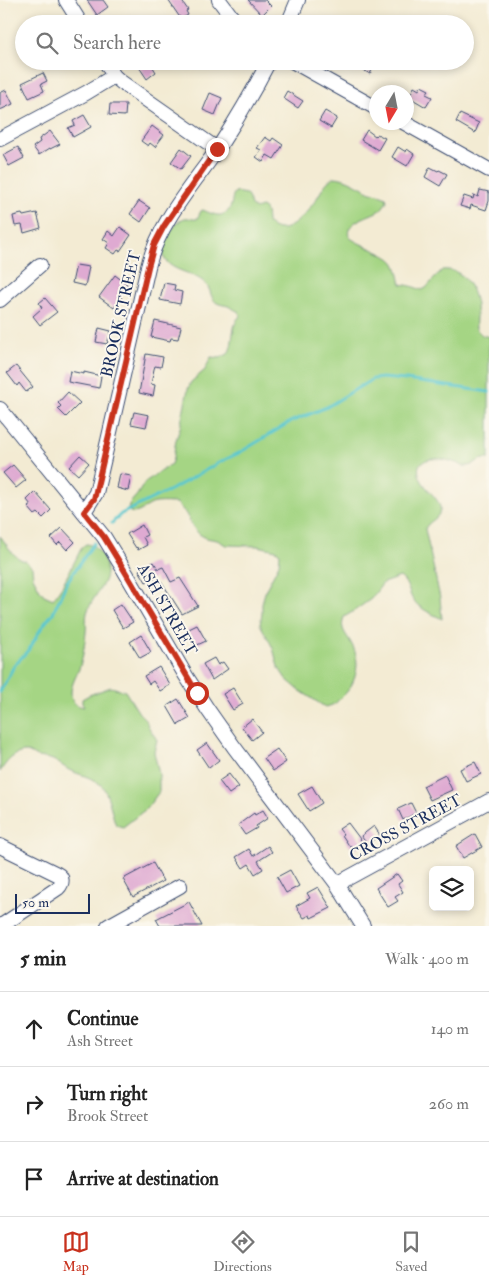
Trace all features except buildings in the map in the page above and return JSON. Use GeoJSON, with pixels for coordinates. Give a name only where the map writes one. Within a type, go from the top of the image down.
{"type":"FeatureCollection","features":[{"type":"Feature","properties":{"kind":"street"},"geometry":{"type":"LineString","coordinates":[[66,0],[75,15]]}},
{"type":"Feature","properties":{"kind":"street"},"geometry":{"type":"LineString","coordinates":[[219,0],[230,15]]}},
{"type":"Feature","properties":{"kind":"street"},"geometry":{"type":"LineString","coordinates":[[292,15],[298,0]]}},
{"type":"Feature","properties":{"kind":"street"},"geometry":{"type":"LineString","coordinates":[[110,70],[121,82],[217,149]]}},
{"type":"Feature","properties":{"kind":"street"},"geometry":{"type":"LineString","coordinates":[[252,95],[256,70]]}},
{"type":"Feature","properties":{"kind":"street","name":"BROOK STREET"},"geometry":{"type":"LineString","coordinates":[[84,512],[94,499],[154,245],[170,215],[217,149],[252,95],[265,70]]}},
{"type":"Feature","properties":{"kind":"street"},"geometry":{"type":"LineString","coordinates":[[308,70],[369,104]]}},
{"type":"Feature","properties":{"kind":"street"},"geometry":{"type":"LineString","coordinates":[[0,139],[114,76]]}},
{"type":"Feature","properties":{"kind":"street"},"geometry":{"type":"LineString","coordinates":[[414,128],[489,170]]}},
{"type":"Feature","properties":{"kind":"street"},"geometry":{"type":"LineString","coordinates":[[0,300],[40,265]]}},
{"type":"Feature","properties":{"kind":"street","name":"ASH STREET"},"geometry":{"type":"LineString","coordinates":[[2,411],[104,537],[208,710],[337,884],[364,926]]}},
{"type":"Feature","properties":{"kind":"street","name":"CROSS STREET"},"geometry":{"type":"LineString","coordinates":[[337,884],[489,801]]}},
{"type":"Feature","properties":{"kind":"street"},"geometry":{"type":"LineString","coordinates":[[0,846],[60,875],[62,880],[58,888],[1,926]]}},
{"type":"Feature","properties":{"kind":"street"},"geometry":{"type":"LineString","coordinates":[[108,926],[180,886]]}},
{"type":"Feature","properties":{"kind":"green space"},"geometry":{"type":"Polygon","coordinates":[[[334,177],[348,180],[371,192],[386,197],[387,201],[381,209],[351,226],[349,236],[393,261],[401,284],[422,290],[442,270],[449,270],[461,275],[469,285],[475,298],[476,329],[482,335],[489,337],[489,459],[467,466],[435,459],[427,460],[419,465],[419,472],[424,485],[440,506],[439,514],[425,529],[440,598],[442,619],[417,604],[412,598],[405,582],[400,577],[383,583],[371,599],[344,617],[343,629],[355,651],[357,664],[355,678],[344,695],[334,704],[325,707],[286,679],[278,667],[273,648],[260,624],[262,603],[266,589],[279,564],[280,553],[276,550],[258,546],[226,545],[217,540],[206,538],[193,527],[177,503],[152,504],[134,513],[128,509],[130,503],[145,482],[171,464],[191,382],[205,370],[211,357],[220,358],[228,354],[235,324],[240,316],[239,312],[228,306],[218,304],[202,281],[173,267],[165,260],[162,252],[169,234],[181,220],[186,218],[197,219],[203,210],[218,215],[225,214],[230,208],[235,192],[246,194],[251,206],[256,209],[263,208],[266,212],[268,224],[279,229],[290,227],[306,213],[326,184],[334,177]]]}},
{"type":"Feature","properties":{"kind":"green space"},"geometry":{"type":"Polygon","coordinates":[[[0,536],[18,558],[26,561],[32,567],[33,577],[40,590],[44,595],[53,599],[62,586],[82,547],[86,544],[98,550],[105,563],[106,570],[103,583],[87,613],[83,654],[72,686],[71,695],[75,704],[84,707],[82,699],[89,695],[111,687],[125,691],[139,713],[146,720],[157,740],[154,752],[159,774],[159,792],[146,809],[123,827],[116,825],[108,798],[101,785],[53,760],[37,757],[27,752],[18,753],[11,758],[0,772],[0,536]]]}},
{"type":"Feature","properties":{"kind":"waterway"},"geometry":{"type":"LineString","coordinates":[[112,523],[121,514],[239,453],[290,422],[327,407],[373,379],[406,380],[489,392]]}},
{"type":"Feature","properties":{"kind":"waterway"},"geometry":{"type":"LineString","coordinates":[[0,692],[14,666],[30,648],[42,627],[53,613],[67,582],[94,543]]}},
{"type":"Feature","properties":{"kind":"route"},"geometry":{"type":"LineString","coordinates":[[197,693],[104,537],[84,512],[94,499],[154,245],[170,215],[217,149]]}}]}
